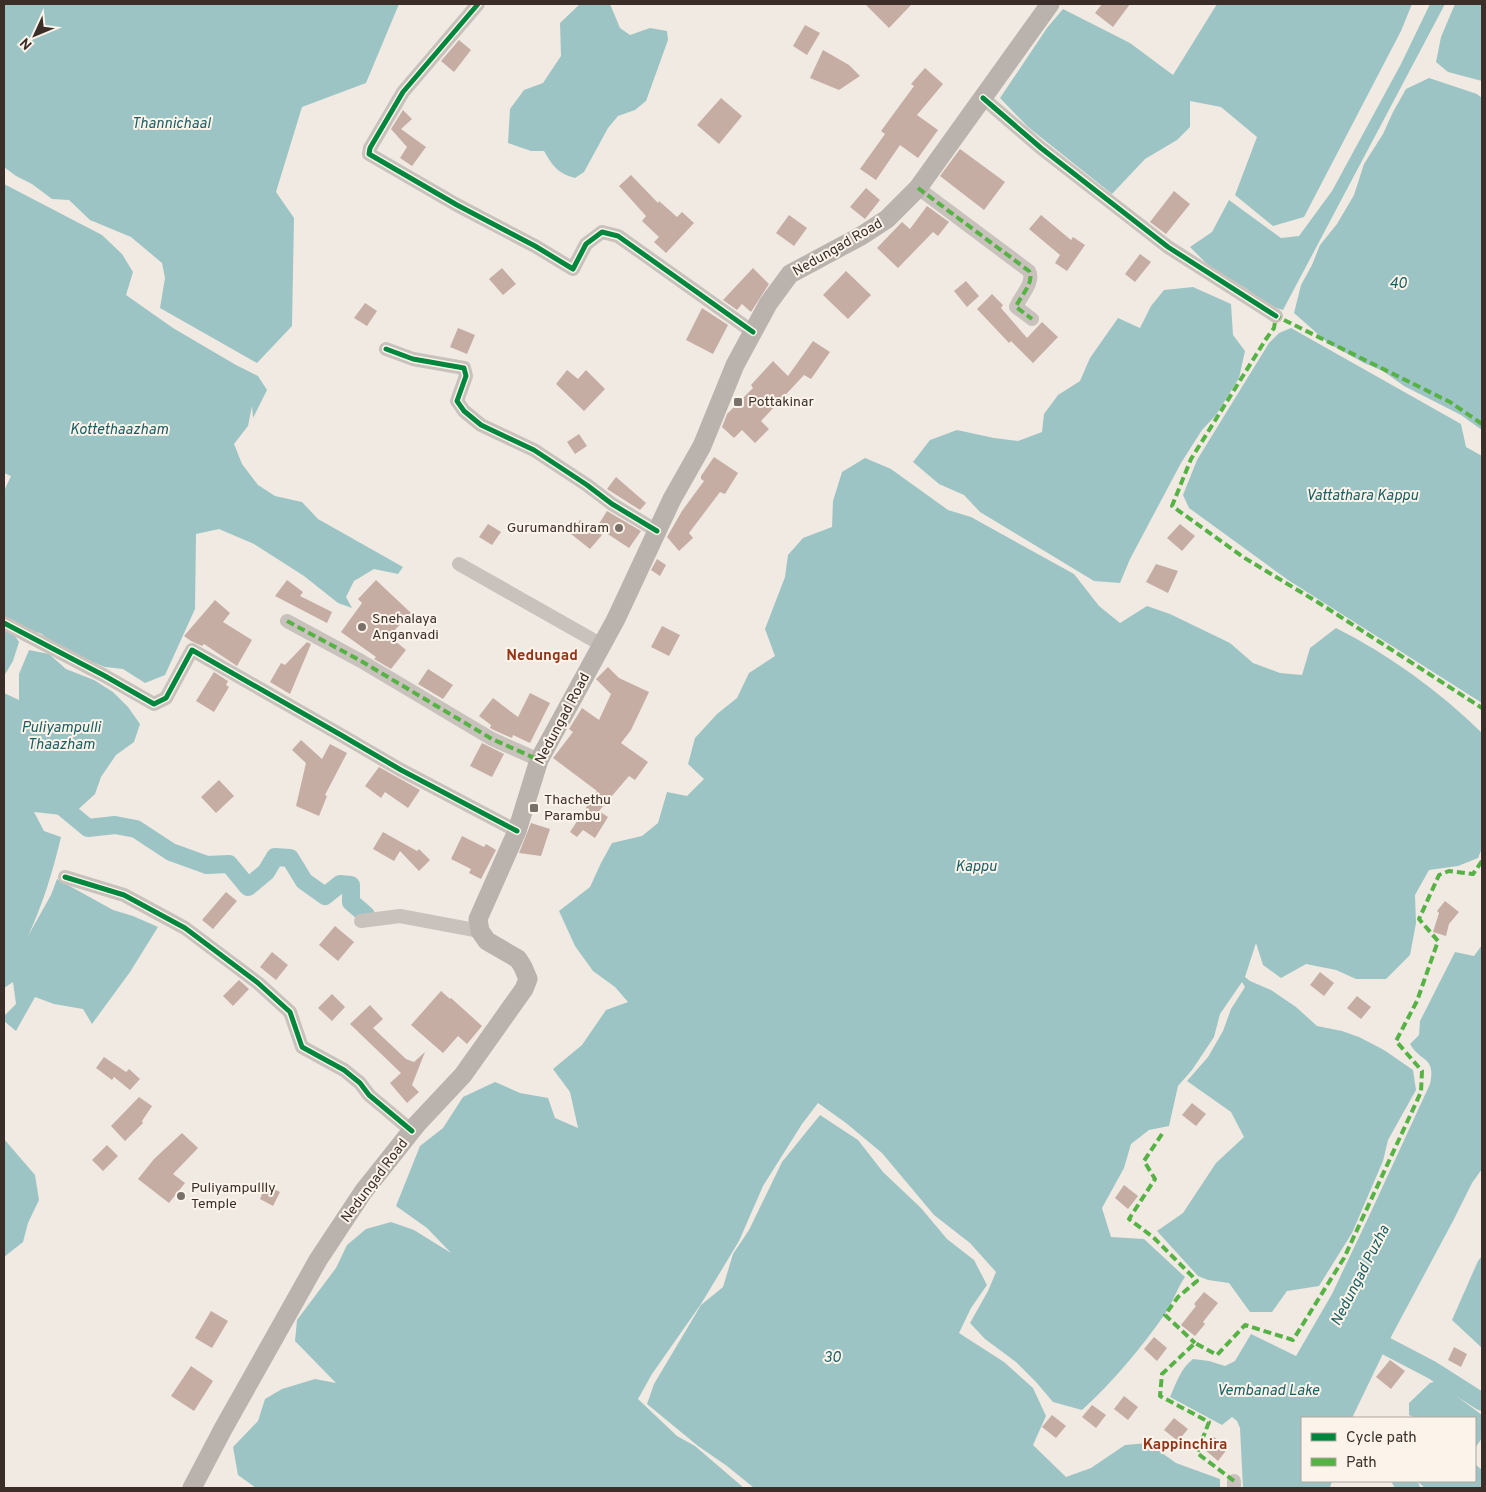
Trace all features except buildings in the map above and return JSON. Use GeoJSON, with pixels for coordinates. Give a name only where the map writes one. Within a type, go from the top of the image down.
{"type":"FeatureCollection","features":[{"type":"Feature","properties":{"kind":"main road","name":"Nedungad Road"},"geometry":{"type":"LineString","coordinates":[[192,1488],[318,1260],[364,1192],[412,1131],[463,1075],[524,989],[528,979],[518,959],[486,940],[480,931],[478,919],[516,831],[539,760],[616,619],[656,531],[702,446],[735,365],[768,304],[790,274],[861,236],[887,219],[918,188],[1050,4]]}},
{"type":"Feature","properties":{"kind":"street"},"geometry":{"type":"LineString","coordinates":[[478,4],[403,92],[370,148],[369,152],[373,158],[535,246],[572,269],[586,244],[602,232],[618,236],[753,332]]}},
{"type":"Feature","properties":{"kind":"street"},"geometry":{"type":"LineString","coordinates":[[983,98],[1041,148],[1168,247],[1276,316]]}},
{"type":"Feature","properties":{"kind":"street"},"geometry":{"type":"LineString","coordinates":[[918,188],[1029,271],[1031,275],[1030,281],[1016,308],[1032,319]]}},
{"type":"Feature","properties":{"kind":"street"},"geometry":{"type":"LineString","coordinates":[[386,349],[413,359],[464,368],[466,376],[457,401],[464,411],[481,425],[534,450],[612,504],[656,531]]}},
{"type":"Feature","properties":{"kind":"street"},"geometry":{"type":"LineString","coordinates":[[460,564],[602,644]]}},
{"type":"Feature","properties":{"kind":"street"},"geometry":{"type":"LineString","coordinates":[[288,621],[361,661],[492,739],[539,760]]}},
{"type":"Feature","properties":{"kind":"street"},"geometry":{"type":"LineString","coordinates":[[4,623],[154,704],[166,698],[192,650],[401,770],[516,831]]}},
{"type":"Feature","properties":{"kind":"street"},"geometry":{"type":"LineString","coordinates":[[65,877],[124,895],[185,928],[258,983],[290,1012],[302,1047],[344,1070],[412,1131]]}},
{"type":"Feature","properties":{"kind":"street"},"geometry":{"type":"LineString","coordinates":[[361,921],[400,916],[480,931]]}},
{"type":"Feature","properties":{"kind":"water","name":"Thannichaal"},"geometry":{"type":"Polygon","coordinates":[[[4,4],[399,4],[366,83],[302,107],[276,192],[294,218],[292,326],[257,363],[160,308],[165,278],[162,263],[131,237],[90,220],[69,200],[52,199],[4,167],[4,4]]]}},
{"type":"Feature","properties":{"kind":"water"},"geometry":{"type":"Polygon","coordinates":[[[580,4],[610,4],[620,28],[630,35],[650,28],[667,31],[668,40],[646,101],[635,110],[618,116],[608,128],[584,172],[575,178],[564,174],[556,168],[544,151],[531,151],[508,143],[510,109],[524,90],[543,83],[561,56],[560,23],[580,4]]]}},
{"type":"Feature","properties":{"kind":"water"},"geometry":{"type":"Polygon","coordinates":[[[1217,4],[1412,4],[1401,31],[1304,217],[1273,226],[1235,195],[1257,137],[1221,107],[1190,101],[1190,127],[1177,140],[1145,159],[1112,194],[1028,127],[1000,98],[1047,28],[1063,9],[1130,43],[1173,75],[1217,4]]]}},
{"type":"Feature","properties":{"kind":"water"},"geometry":{"type":"Polygon","coordinates":[[[1430,4],[1445,4],[1283,310],[1267,305],[1247,289],[1210,267],[1190,247],[1212,232],[1229,200],[1281,238],[1299,236],[1332,191],[1401,64],[1430,4]]]}},
{"type":"Feature","properties":{"kind":"water"},"geometry":{"type":"Polygon","coordinates":[[[1455,4],[1482,4],[1482,81],[1448,72],[1436,62],[1441,37],[1455,4]]]}},
{"type":"Feature","properties":{"kind":"water","name":"40"},"geometry":{"type":"Polygon","coordinates":[[[1429,78],[1477,94],[1482,98],[1482,430],[1461,415],[1404,386],[1383,371],[1328,343],[1294,313],[1301,285],[1320,245],[1337,224],[1354,195],[1364,164],[1383,134],[1406,89],[1429,78]]]}},
{"type":"Feature","properties":{"kind":"water","name":"Kottethaazham"},"geometry":{"type":"Polygon","coordinates":[[[4,184],[102,235],[122,254],[133,272],[126,295],[173,328],[258,376],[267,390],[253,418],[252,406],[248,426],[234,444],[242,464],[258,485],[275,496],[302,502],[318,519],[403,567],[398,574],[374,569],[354,581],[346,597],[352,608],[338,603],[304,576],[254,544],[219,529],[196,534],[195,609],[165,675],[145,683],[123,669],[105,667],[65,651],[40,633],[22,630],[4,621],[4,491],[11,476],[4,473],[4,184]]]}},
{"type":"Feature","properties":{"kind":"water"},"geometry":{"type":"Polygon","coordinates":[[[1193,287],[1231,304],[1233,335],[1245,351],[1239,378],[1216,415],[1202,430],[1181,463],[1130,559],[1120,583],[1094,581],[980,512],[964,495],[939,484],[913,462],[930,440],[957,430],[1018,441],[1042,432],[1044,414],[1058,395],[1080,381],[1090,358],[1118,318],[1140,328],[1151,306],[1164,290],[1193,287]]]}},
{"type":"Feature","properties":{"kind":"water","name":"Vattathara Kappu"},"geometry":{"type":"Polygon","coordinates":[[[1291,328],[1461,424],[1466,447],[1482,456],[1482,703],[1288,580],[1189,508],[1183,495],[1197,460],[1269,343],[1279,333],[1291,328]]]}},
{"type":"Feature","properties":{"kind":"water","name":"Kappu"},"geometry":{"type":"Polygon","coordinates":[[[865,458],[891,469],[948,510],[971,517],[1074,574],[1099,606],[1120,623],[1147,606],[1170,614],[1230,643],[1253,663],[1280,673],[1302,675],[1310,648],[1336,628],[1376,650],[1414,675],[1482,733],[1482,848],[1478,858],[1458,866],[1429,870],[1415,895],[1416,923],[1410,955],[1386,979],[1356,979],[1336,970],[1306,964],[1281,978],[1263,965],[1256,943],[1245,977],[1271,990],[1296,1007],[1317,1026],[1359,1037],[1384,1050],[1413,1070],[1416,1090],[1388,1140],[1383,1161],[1352,1233],[1319,1286],[1287,1291],[1272,1312],[1250,1312],[1229,1283],[1208,1280],[1198,1276],[1157,1231],[1183,1213],[1216,1163],[1244,1137],[1231,1112],[1187,1081],[1208,1057],[1223,1031],[1231,1009],[1245,987],[1242,982],[1220,1014],[1214,1037],[1192,1070],[1178,1086],[1169,1126],[1149,1130],[1131,1144],[1124,1168],[1102,1208],[1111,1237],[1144,1239],[1185,1277],[1165,1314],[1146,1339],[1116,1376],[1082,1410],[1053,1402],[1016,1362],[985,1339],[970,1323],[988,1291],[996,1272],[970,1243],[934,1215],[882,1153],[818,1103],[802,1124],[763,1186],[739,1241],[701,1304],[652,1374],[638,1399],[677,1436],[695,1446],[744,1488],[256,1488],[238,1475],[233,1447],[258,1421],[265,1399],[282,1389],[315,1379],[336,1383],[295,1341],[297,1320],[336,1268],[347,1245],[366,1229],[391,1222],[414,1230],[451,1253],[427,1228],[396,1206],[420,1146],[443,1128],[463,1097],[495,1082],[520,1093],[548,1098],[555,1118],[578,1128],[570,1092],[553,1069],[582,1045],[606,1010],[628,1002],[615,987],[593,971],[575,946],[559,911],[590,887],[612,843],[642,836],[658,823],[667,792],[687,796],[704,779],[688,764],[695,738],[717,714],[737,698],[749,673],[775,656],[765,629],[785,577],[788,555],[803,538],[832,527],[833,501],[842,472],[865,458]]]}},
{"type":"Feature","properties":{"kind":"water"},"geometry":{"type":"Polygon","coordinates":[[[4,626],[10,629],[19,642],[13,661],[4,676],[4,626]]]}},
{"type":"Feature","properties":{"kind":"water","name":"Puliyampulli Thaazham"},"geometry":{"type":"Polygon","coordinates":[[[29,650],[49,654],[66,669],[94,680],[113,692],[128,707],[140,724],[134,742],[116,755],[101,777],[95,794],[71,816],[34,812],[44,831],[61,837],[47,887],[28,936],[51,895],[57,879],[113,910],[158,927],[130,972],[92,1024],[83,1009],[54,1004],[35,997],[16,1031],[4,1021],[4,1016],[16,1004],[13,982],[4,988],[4,693],[19,700],[19,674],[29,650]]]}},
{"type":"Feature","properties":{"kind":"water","name":"Vembanad Lake"},"geometry":{"type":"Polygon","coordinates":[[[1482,945],[1482,1169],[1472,1183],[1392,1335],[1352,1417],[1301,1417],[1301,1482],[1332,1482],[1330,1488],[1243,1488],[1240,1428],[1237,1421],[1232,1417],[1222,1425],[1170,1397],[1174,1386],[1182,1371],[1193,1359],[1225,1366],[1235,1361],[1251,1334],[1296,1356],[1332,1294],[1430,1084],[1431,1069],[1429,1064],[1410,1044],[1419,1035],[1420,1021],[1455,952],[1474,956],[1482,945]]]}},
{"type":"Feature","properties":{"kind":"water","name":"30"},"geometry":{"type":"Polygon","coordinates":[[[820,1115],[858,1140],[883,1172],[921,1208],[947,1239],[974,1260],[987,1285],[971,1308],[959,1333],[1004,1362],[1033,1388],[1046,1416],[1033,1445],[1066,1477],[1091,1468],[1125,1445],[1148,1443],[1176,1463],[1220,1479],[1220,1488],[754,1488],[698,1446],[647,1404],[654,1384],[701,1305],[723,1287],[733,1254],[749,1230],[782,1162],[820,1115]]]}},
{"type":"Feature","properties":{"kind":"water"},"geometry":{"type":"Polygon","coordinates":[[[4,1139],[35,1175],[39,1200],[28,1223],[23,1242],[4,1257],[4,1139]]]}},
{"type":"Feature","properties":{"kind":"water"},"geometry":{"type":"Polygon","coordinates":[[[1482,1256],[1482,1348],[1452,1320],[1482,1256]]]}},
{"type":"Feature","properties":{"kind":"water"},"geometry":{"type":"Polygon","coordinates":[[[1436,1381],[1482,1415],[1482,1438],[1476,1447],[1476,1417],[1413,1417],[1409,1415],[1409,1403],[1430,1383],[1436,1381]]]}},
{"type":"Feature","properties":{"kind":"water"},"geometry":{"type":"Polygon","coordinates":[[[1476,1465],[1482,1470],[1482,1488],[1425,1488],[1418,1482],[1476,1482],[1476,1465]]]}},
{"type":"Feature","properties":{"kind":"waterway"},"geometry":{"type":"LineString","coordinates":[[59,804],[88,828],[115,825],[136,829],[171,852],[207,865],[229,864],[248,887],[266,872],[275,857],[290,858],[304,881],[325,896],[340,884],[351,885],[351,902],[366,915]]}},
{"type":"Feature","properties":{"kind":"waterway"},"geometry":{"type":"LineString","coordinates":[[1365,1335],[1432,1370],[1482,1402]]}},
{"type":"Feature","properties":{"kind":"waterway"},"geometry":{"type":"LineString","coordinates":[[1402,1482],[1411,1488]]}},
{"type":"Feature","properties":{"kind":"marked path"},"geometry":{"type":"LineString","coordinates":[[918,188],[1029,271],[1029,285],[1016,307],[1032,319]]}},
{"type":"Feature","properties":{"kind":"marked path"},"geometry":{"type":"LineString","coordinates":[[1482,424],[1450,402],[1276,316],[1274,328],[1191,459],[1172,506],[1243,557],[1319,603],[1482,708]]}},
{"type":"Feature","properties":{"kind":"marked path"},"geometry":{"type":"LineString","coordinates":[[287,621],[361,661],[492,739],[539,760]]}},
{"type":"Feature","properties":{"kind":"marked path"},"geometry":{"type":"LineString","coordinates":[[1234,1481],[1197,1453],[1209,1422],[1160,1396],[1162,1374],[1195,1343],[1217,1355],[1245,1325],[1293,1340],[1344,1258],[1421,1092],[1422,1071],[1396,1041],[1417,1001],[1438,941],[1419,919],[1439,875],[1449,871],[1473,874],[1482,861]]}},
{"type":"Feature","properties":{"kind":"marked path"},"geometry":{"type":"LineString","coordinates":[[1162,1134],[1144,1161],[1155,1179],[1129,1219],[1153,1237],[1197,1281],[1178,1297],[1165,1315],[1195,1343]]}},
{"type":"Feature","properties":{"kind":"cycle path"},"geometry":{"type":"LineString","coordinates":[[478,4],[403,92],[370,148],[369,154],[573,269],[586,244],[602,232],[618,236],[753,332]]}},
{"type":"Feature","properties":{"kind":"cycle path"},"geometry":{"type":"LineString","coordinates":[[983,98],[1041,148],[1168,247],[1276,316]]}},
{"type":"Feature","properties":{"kind":"cycle path"},"geometry":{"type":"LineString","coordinates":[[386,349],[413,359],[464,368],[466,376],[457,401],[464,411],[481,425],[534,450],[612,504],[657,531]]}},
{"type":"Feature","properties":{"kind":"cycle path"},"geometry":{"type":"LineString","coordinates":[[4,623],[154,704],[166,698],[192,650],[401,770],[517,831]]}},
{"type":"Feature","properties":{"kind":"cycle path"},"geometry":{"type":"LineString","coordinates":[[65,877],[124,895],[185,928],[258,983],[290,1012],[302,1047],[344,1070],[360,1083],[369,1095],[412,1131]]}},
{"type":"Feature","properties":{"kind":"place","name":"Pottakinar"},"geometry":{"type":"Point","coordinates":[738,402]}},
{"type":"Feature","properties":{"kind":"place","name":"Gurumandhiram"},"geometry":{"type":"Point","coordinates":[619,528]}},
{"type":"Feature","properties":{"kind":"place","name":"Snehalaya Anganvadi"},"geometry":{"type":"Point","coordinates":[362,627]}},
{"type":"Feature","properties":{"kind":"place","name":"Thachethu Parambu"},"geometry":{"type":"Point","coordinates":[534,808]}},
{"type":"Feature","properties":{"kind":"place","name":"Puliyampullly Temple"},"geometry":{"type":"Point","coordinates":[181,1196]}},
{"type":"Feature","properties":{"kind":"district","name":"Nedungad"},"geometry":{"type":"Point","coordinates":[542,656]}},
{"type":"Feature","properties":{"kind":"district","name":"Kappinchira"},"geometry":{"type":"Point","coordinates":[1185,1445]}},
{"type":"Feature","properties":{"kind":"water label","name":"Nedungad Puzha"},"geometry":{"type":"Point","coordinates":[1361,1276]}}]}
